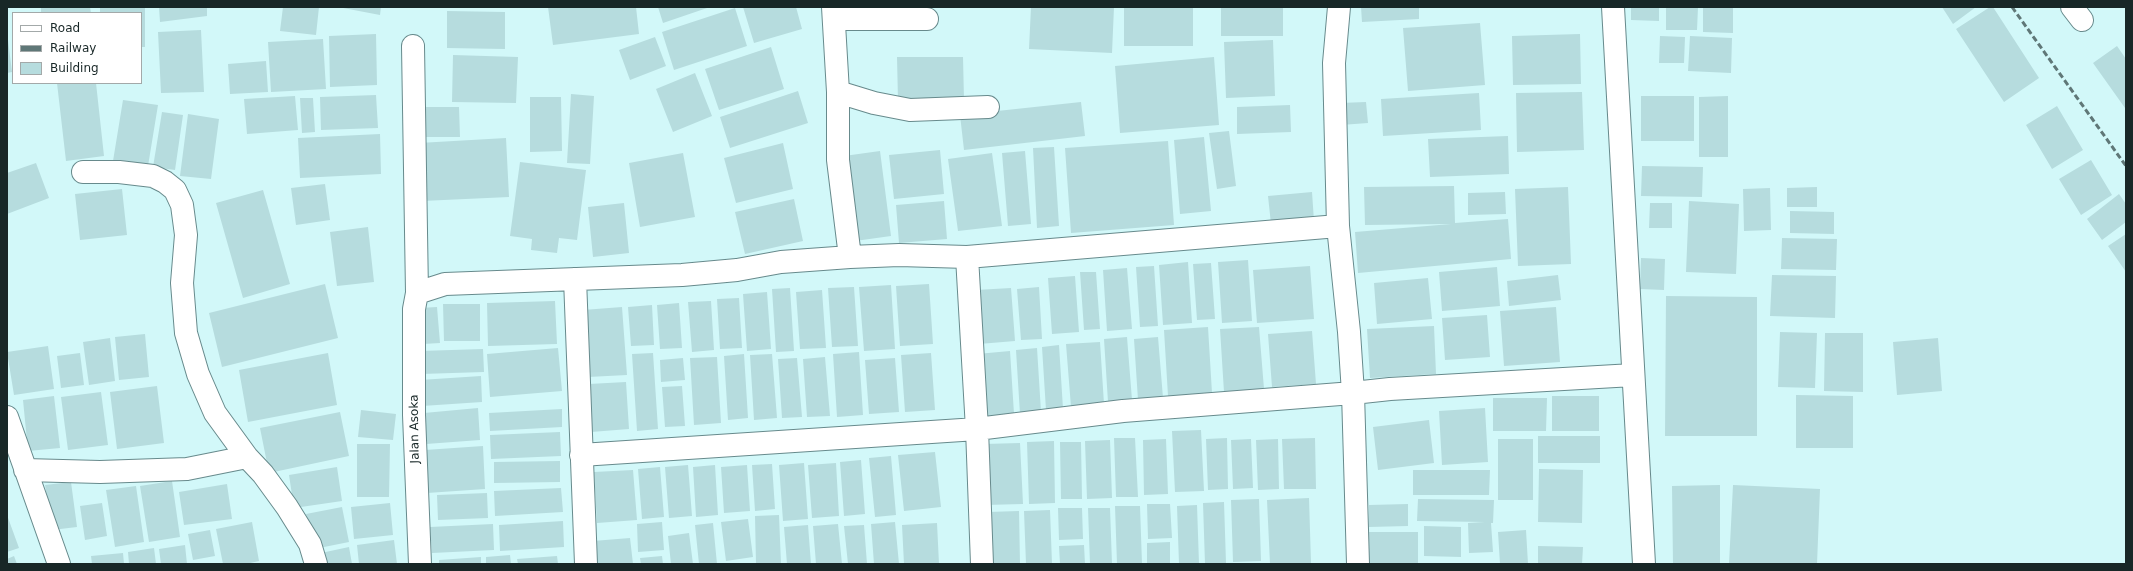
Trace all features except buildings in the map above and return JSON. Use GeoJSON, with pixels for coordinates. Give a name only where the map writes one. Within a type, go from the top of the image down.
{"type":"FeatureCollection","features":[{"type":"Feature","properties":{"kind":"street"},"geometry":{"type":"LineString","coordinates":[[1338,7],[1334,63],[1338,226],[1349,332],[1358,564]]}},
{"type":"Feature","properties":{"kind":"street"},"geometry":{"type":"LineString","coordinates":[[1614,7],[1644,564]]}},
{"type":"Feature","properties":{"kind":"street"},"geometry":{"type":"LineString","coordinates":[[850,257],[838,160],[838,92],[833,13],[927,19]]}},
{"type":"Feature","properties":{"kind":"street","name":"Jalan Asoka"},"geometry":{"type":"LineString","coordinates":[[412,46],[417,293],[414,309],[414,415],[420,564]]}},
{"type":"Feature","properties":{"kind":"street"},"geometry":{"type":"LineString","coordinates":[[838,92],[874,103],[910,110],[988,107]]}},
{"type":"Feature","properties":{"kind":"street"},"geometry":{"type":"LineString","coordinates":[[83,172],[119,172],[153,176],[166,182],[175,190],[182,205],[186,235],[182,283],[186,332],[198,374],[215,413],[247,457],[263,474],[288,507],[310,544],[316,564]]}},
{"type":"Feature","properties":{"kind":"street"},"geometry":{"type":"LineString","coordinates":[[417,293],[445,284],[682,275],[737,270],[781,262],[850,257],[899,255],[967,257],[1338,226]]}},
{"type":"Feature","properties":{"kind":"street"},"geometry":{"type":"LineString","coordinates":[[967,257],[977,429],[982,564]]}},
{"type":"Feature","properties":{"kind":"street"},"geometry":{"type":"LineString","coordinates":[[575,279],[586,564]]}},
{"type":"Feature","properties":{"kind":"street"},"geometry":{"type":"LineString","coordinates":[[581,455],[977,429],[1123,411],[1390,389],[1633,375]]}},
{"type":"Feature","properties":{"kind":"street"},"geometry":{"type":"LineString","coordinates":[[7,417],[59,564]]}},
{"type":"Feature","properties":{"kind":"street"},"geometry":{"type":"LineString","coordinates":[[25,470],[100,472],[187,469],[247,457]]}},
{"type":"Feature","properties":{"kind":"railway"},"geometry":{"type":"LineString","coordinates":[[2012,7],[2126,166]]}}]}
